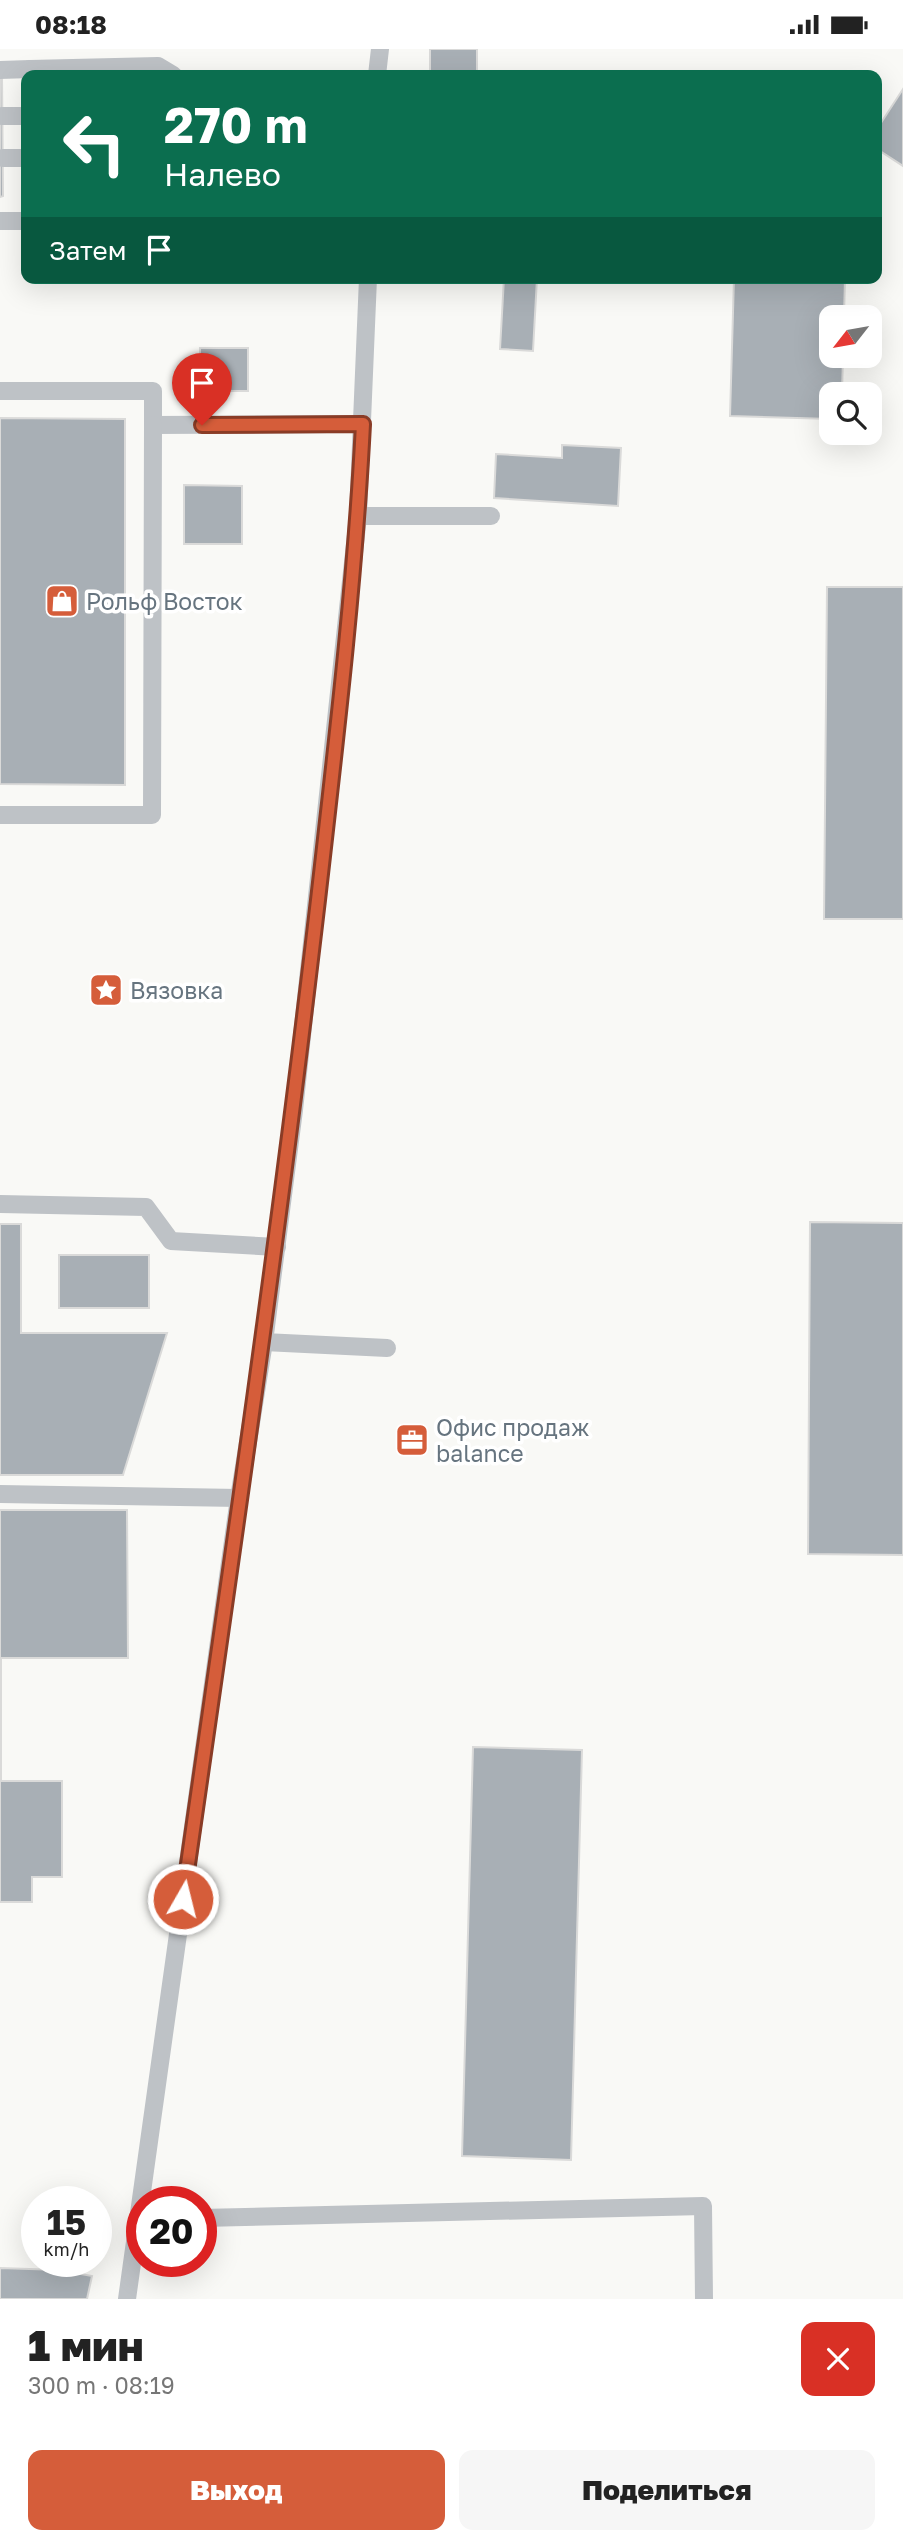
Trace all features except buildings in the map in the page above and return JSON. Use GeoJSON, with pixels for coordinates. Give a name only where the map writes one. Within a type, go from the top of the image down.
{"type":"FeatureCollection","features":[{"type":"Feature","properties":{"kind":"lane"},"geometry":{"type":"LineString","coordinates":[[378,70],[380,49]]}},
{"type":"Feature","properties":{"kind":"lane"},"geometry":{"type":"LineString","coordinates":[[73,70],[158,66],[165,70]]}},
{"type":"Feature","properties":{"kind":"lane"},"geometry":{"type":"LineString","coordinates":[[0,70],[21,71]]}},
{"type":"Feature","properties":{"kind":"lane"},"geometry":{"type":"LineString","coordinates":[[2,116],[21,116]]}},
{"type":"Feature","properties":{"kind":"lane"},"geometry":{"type":"LineString","coordinates":[[2,158],[21,158]]}},
{"type":"Feature","properties":{"kind":"lane"},"geometry":{"type":"LineString","coordinates":[[0,221],[21,221]]}},
{"type":"Feature","properties":{"kind":"lane"},"geometry":{"type":"LineString","coordinates":[[145,2186],[239,1498],[277,1247],[340,700],[358,516],[368,284]]}},
{"type":"Feature","properties":{"kind":"lane"},"geometry":{"type":"LineString","coordinates":[[0,391],[153,391],[152,815],[0,815]]}},
{"type":"Feature","properties":{"kind":"lane"},"geometry":{"type":"LineString","coordinates":[[153,425],[363,424]]}},
{"type":"Feature","properties":{"kind":"lane"},"geometry":{"type":"LineString","coordinates":[[358,516],[491,516]]}},
{"type":"Feature","properties":{"kind":"lane"},"geometry":{"type":"LineString","coordinates":[[0,1204],[146,1207],[171,1241],[277,1247]]}},
{"type":"Feature","properties":{"kind":"lane"},"geometry":{"type":"LineString","coordinates":[[264,1342],[387,1348]]}},
{"type":"Feature","properties":{"kind":"lane"},"geometry":{"type":"LineString","coordinates":[[0,1494],[239,1498]]}},
{"type":"Feature","properties":{"kind":"lane"},"geometry":{"type":"LineString","coordinates":[[217,2218],[703,2206],[705,2299]]}},
{"type":"Feature","properties":{"kind":"lane"},"geometry":{"type":"LineString","coordinates":[[127,2299],[131,2277]]}},
{"type":"Feature","properties":{"kind":"place","name":"Рольф Восток"},"geometry":{"type":"Point","coordinates":[62,601]}},
{"type":"Feature","properties":{"kind":"place","name":"Вязовка"},"geometry":{"type":"Point","coordinates":[106,990]}},
{"type":"Feature","properties":{"kind":"place","name":"Офис продаж balance"},"geometry":{"type":"Point","coordinates":[412,1440]}},
{"type":"Feature","properties":{"kind":"route"},"geometry":{"type":"LineString","coordinates":[[183,1899],[239,1498],[264,1342],[294,1110],[340,700],[358,516],[363,424],[202,425]]}}]}
